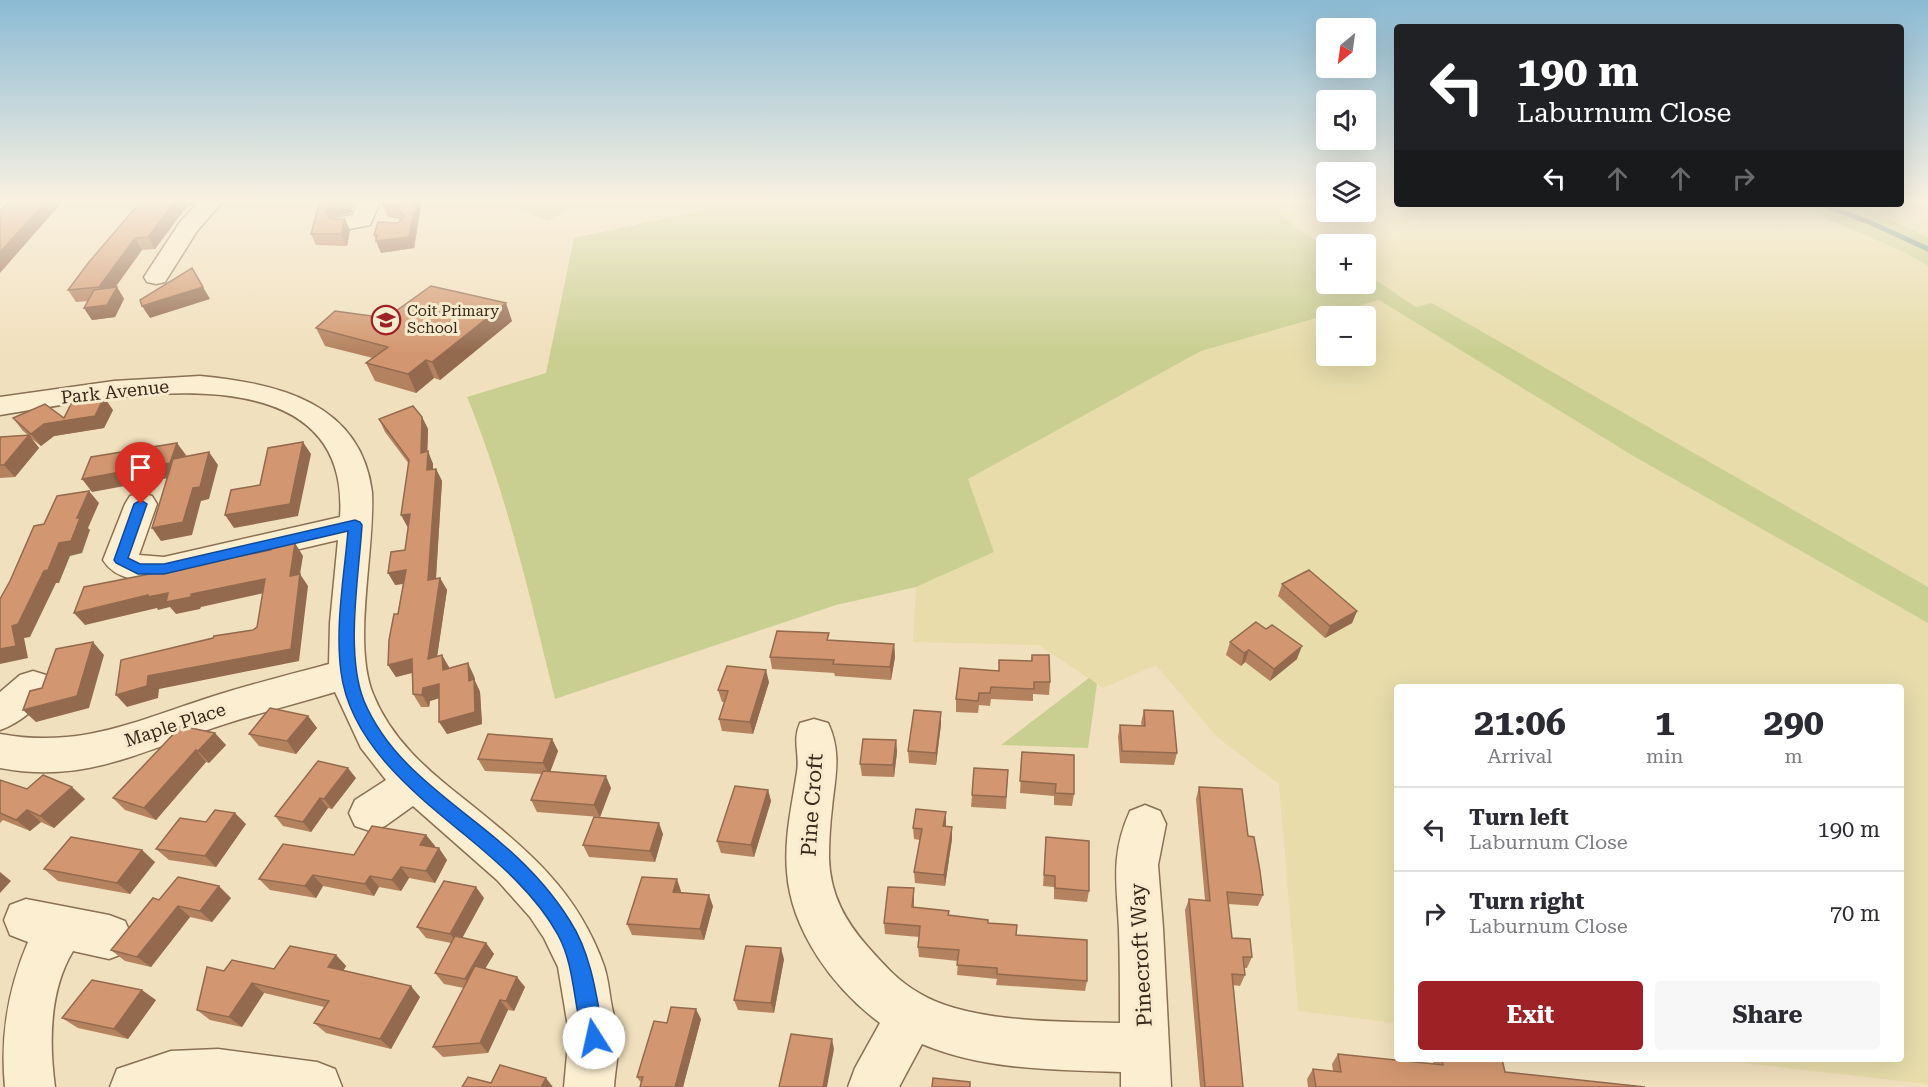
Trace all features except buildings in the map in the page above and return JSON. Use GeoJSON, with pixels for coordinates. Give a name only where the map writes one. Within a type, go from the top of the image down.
{"type":"FeatureCollection","features":[{"type":"Feature","properties":{"kind":"street"},"geometry":{"type":"LineString","coordinates":[[156,277],[173,251]]}},
{"type":"Feature","properties":{"kind":"street","name":"Park Avenue"},"geometry":{"type":"LineString","coordinates":[[1,408],[137,386],[199,386],[254,392],[284,401],[306,411],[322,423],[340,443],[351,463],[354,480],[355,525],[347,635],[349,673],[356,700],[369,727],[393,760],[414,783],[496,849],[540,894],[565,929],[581,968],[594,1038],[589,1087]]}},
{"type":"Feature","properties":{"kind":"street"},"geometry":{"type":"LineString","coordinates":[[141,504],[120,560],[138,569],[164,569],[355,525]]}},
{"type":"Feature","properties":{"kind":"street","name":"Maple Place"},"geometry":{"type":"LineString","coordinates":[[0,751],[44,758],[77,755],[140,737],[216,711],[349,673]]}},
{"type":"Feature","properties":{"kind":"street"},"geometry":{"type":"LineString","coordinates":[[0,714],[33,686]]}},
{"type":"Feature","properties":{"kind":"street","name":"Pine Croft"},"geometry":{"type":"LineString","coordinates":[[814,735],[820,754],[812,807],[808,871],[813,896],[824,924],[839,948],[876,992],[911,1015],[947,1030],[1146,1068]]}},
{"type":"Feature","properties":{"kind":"street"},"geometry":{"type":"LineString","coordinates":[[370,813],[414,783]]}},
{"type":"Feature","properties":{"kind":"street","name":"Pinecroft Way"},"geometry":{"type":"LineString","coordinates":[[1145,824],[1136,865],[1142,928],[1146,1068]]}},
{"type":"Feature","properties":{"kind":"street"},"geometry":{"type":"LineString","coordinates":[[30,1087],[29,1019],[36,982],[44,959],[44,923],[109,937]]}},
{"type":"Feature","properties":{"kind":"street"},"geometry":{"type":"LineString","coordinates":[[873,1086],[911,1015]]}},
{"type":"Feature","properties":{"kind":"street"},"geometry":{"type":"LineString","coordinates":[[135,1087],[171,1076],[218,1074],[317,1087]]}},
{"type":"Feature","properties":{"kind":"shaded area"},"geometry":{"type":"Polygon","coordinates":[[[1376,251],[1902,251],[1928,266],[1928,587],[1432,303],[1416,307],[1376,280],[1376,251]]]}},
{"type":"Feature","properties":{"kind":"shaded area"},"geometry":{"type":"Polygon","coordinates":[[[1379,300],[1635,457],[1928,623],[1928,1084],[1735,1062],[1904,1062],[1904,684],[1394,684],[1394,1023],[1298,1011],[1279,784],[1217,737],[1156,665],[1103,688],[1039,645],[913,642],[916,587],[994,552],[968,479],[1201,351],[1316,318],[1316,366],[1376,366],[1376,306],[1358,306],[1379,300]]]}},
{"type":"Feature","properties":{"kind":"green space"},"geometry":{"type":"Polygon","coordinates":[[[571,251],[1316,251],[1316,294],[1376,294],[1376,280],[1416,307],[1432,303],[1928,587],[1928,623],[1635,457],[1379,300],[1358,306],[1316,306],[1316,318],[1201,351],[968,479],[994,552],[916,587],[836,605],[555,699],[506,509],[467,397],[546,373],[571,251]]]}},
{"type":"Feature","properties":{"kind":"green space"},"geometry":{"type":"Polygon","coordinates":[[[1902,251],[1928,251],[1928,266],[1902,251]]]}},
{"type":"Feature","properties":{"kind":"green space"},"geometry":{"type":"Polygon","coordinates":[[[1089,678],[1097,684],[1088,748],[1001,745],[1089,678]]]}},
{"type":"Feature","properties":{"kind":"place","name":"Coit Primary School"},"geometry":{"type":"Point","coordinates":[386,320]}},
{"type":"Feature","properties":{"kind":"route"},"geometry":{"type":"LineString","coordinates":[[141,504],[120,560],[138,569],[164,569],[221,554],[355,525],[347,635],[349,673],[356,700],[369,727],[393,760],[414,783],[496,849],[540,894],[565,929],[581,968],[594,1038]]}}]}
